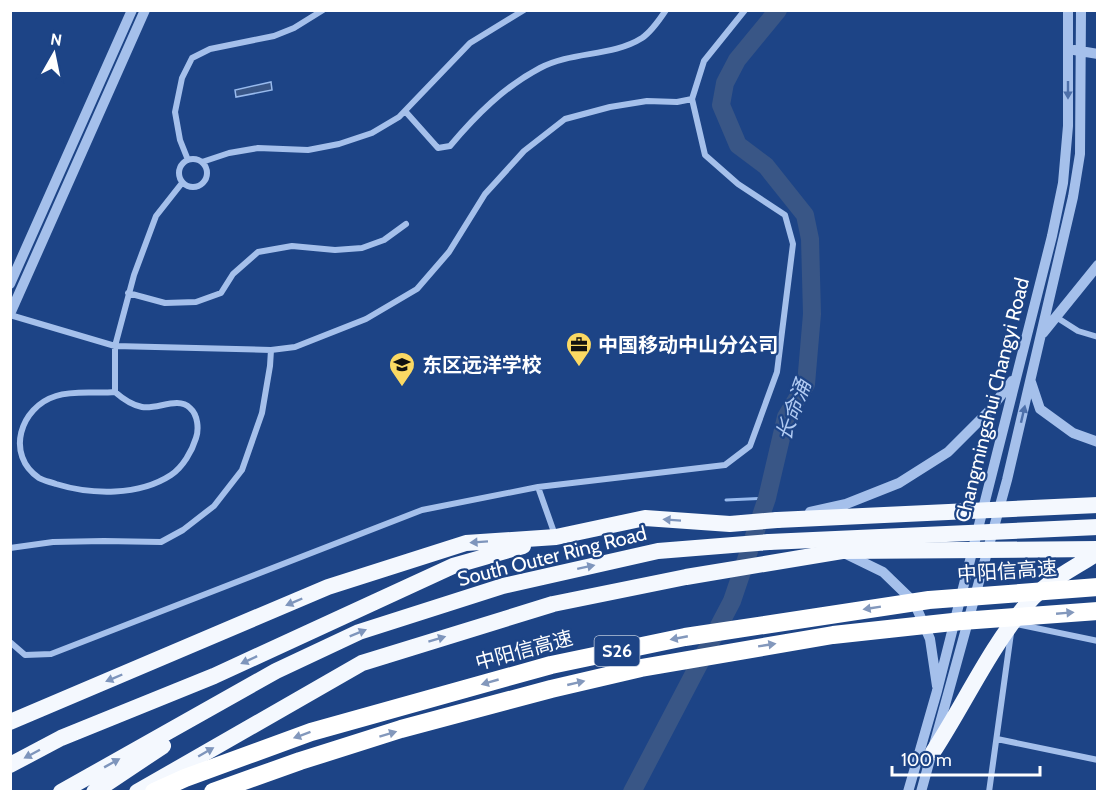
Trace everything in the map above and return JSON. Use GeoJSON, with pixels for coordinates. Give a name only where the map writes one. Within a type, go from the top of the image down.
{"type":"FeatureCollection","features":[{"type":"Feature","properties":{"kind":"highway","name":"South Outer Ring Road"},"geometry":{"type":"LineString","coordinates":[[11,718],[328,587],[466,543],[556,537],[645,518],[730,524],[1098,505]]}},
{"type":"Feature","properties":{"kind":"highway","name":"South Outer Ring Road"},"geometry":{"type":"LineString","coordinates":[[61,792],[276,672],[359,632],[503,586],[658,551],[781,541],[1098,527]]}},
{"type":"Feature","properties":{"kind":"highway"},"geometry":{"type":"LineString","coordinates":[[10,765],[61,738],[214,676],[453,566],[556,537]]}},
{"type":"Feature","properties":{"kind":"highway"},"geometry":{"type":"LineString","coordinates":[[137,792],[362,663],[553,603],[707,573],[842,551],[1098,551]]}},
{"type":"Feature","properties":{"kind":"highway"},"geometry":{"type":"LineString","coordinates":[[933,752],[957,715],[988,657],[1028,603],[1061,575],[1098,551]]}},
{"type":"Feature","properties":{"kind":"highway","name":"中阳信高速"},"geometry":{"type":"LineString","coordinates":[[154,792],[185,778],[311,732],[551,665],[685,637],[929,600],[1098,587]]}},
{"type":"Feature","properties":{"kind":"highway","name":"S26"},"geometry":{"type":"LineString","coordinates":[[213,792],[300,760],[401,729],[551,689],[641,668],[833,635],[962,621],[1098,611]]}},
{"type":"Feature","properties":{"kind":"highway"},"geometry":{"type":"LineString","coordinates":[[94,792],[276,672]]}},
{"type":"Feature","properties":{"kind":"street"},"geometry":{"type":"LineString","coordinates":[[10,284],[132,10]]}},
{"type":"Feature","properties":{"kind":"street"},"geometry":{"type":"LineString","coordinates":[[145,10],[10,315],[115,346],[271,350],[295,347],[366,319],[417,289],[449,252],[485,194],[524,151],[565,119],[610,107],[647,101],[677,102],[692,99]]}},
{"type":"Feature","properties":{"kind":"street"},"geometry":{"type":"LineString","coordinates":[[188,160],[180,140],[175,112],[182,78],[192,58],[210,49],[274,36],[294,28],[322,10]]}},
{"type":"Feature","properties":{"kind":"street"},"geometry":{"type":"LineString","coordinates":[[182,183],[179,170],[188,160],[202,162],[229,153],[258,148],[308,150],[339,144],[372,133],[399,117],[470,43],[524,10]]}},
{"type":"Feature","properties":{"kind":"street"},"geometry":{"type":"LineString","coordinates":[[405,111],[438,148],[450,146],[504,90],[542,67],[582,55],[625,47],[644,37],[666,10]]}},
{"type":"Feature","properties":{"kind":"street"},"geometry":{"type":"LineString","coordinates":[[10,642],[25,655],[51,654],[422,510],[538,487],[725,465],[750,446],[777,372],[793,244],[785,214],[738,184],[705,154],[692,99],[704,61],[745,10]]}},
{"type":"Feature","properties":{"kind":"street","name":"Changmingshui Changyi Road"},"geometry":{"type":"LineString","coordinates":[[981,550],[1016,376],[1052,236],[1063,183],[1068,126],[1068,10]]}},
{"type":"Feature","properties":{"kind":"street","name":"Changmingshui Changyi Road"},"geometry":{"type":"LineString","coordinates":[[908,792],[1031,380],[1073,197],[1080,154],[1081,10]]}},
{"type":"Feature","properties":{"kind":"street"},"geometry":{"type":"LineString","coordinates":[[1068,50],[1098,54]]}},
{"type":"Feature","properties":{"kind":"street"},"geometry":{"type":"LineString","coordinates":[[182,183],[195,187],[203,183],[207,170],[202,162]]}},
{"type":"Feature","properties":{"kind":"street"},"geometry":{"type":"LineString","coordinates":[[115,392],[83,392],[55,396],[38,406],[24,424],[18,445],[24,463],[39,478],[68,488],[124,491],[154,484],[173,474],[191,452],[197,434],[196,415],[189,406],[178,403],[144,408],[125,401],[115,392],[115,346],[128,293],[156,216],[182,183]]}},
{"type":"Feature","properties":{"kind":"street"},"geometry":{"type":"LineString","coordinates":[[128,293],[165,303],[196,302],[221,293],[232,274],[258,252],[292,246],[335,250],[362,248],[384,240],[406,224]]}},
{"type":"Feature","properties":{"kind":"street"},"geometry":{"type":"LineString","coordinates":[[1041,336],[1098,265]]}},
{"type":"Feature","properties":{"kind":"street"},"geometry":{"type":"LineString","coordinates":[[1053,284],[1062,291],[1076,292]]}},
{"type":"Feature","properties":{"kind":"street"},"geometry":{"type":"LineString","coordinates":[[1056,317],[1078,331],[1098,337]]}},
{"type":"Feature","properties":{"kind":"street"},"geometry":{"type":"LineString","coordinates":[[10,549],[63,542],[161,542],[183,530],[214,506],[242,470],[262,413],[271,350]]}},
{"type":"Feature","properties":{"kind":"street"},"geometry":{"type":"LineString","coordinates":[[777,520],[846,504],[899,483],[948,452],[989,411],[1016,376]]}},
{"type":"Feature","properties":{"kind":"street"},"geometry":{"type":"LineString","coordinates":[[1031,380],[1040,409],[1072,433],[1098,442]]}},
{"type":"Feature","properties":{"kind":"street"},"geometry":{"type":"LineString","coordinates":[[538,487],[556,537]]}},
{"type":"Feature","properties":{"kind":"street"},"geometry":{"type":"LineString","coordinates":[[921,792],[933,752],[981,550]]}},
{"type":"Feature","properties":{"kind":"street"},"geometry":{"type":"LineString","coordinates":[[842,551],[883,572],[914,602],[930,639],[937,691]]}},
{"type":"Feature","properties":{"kind":"street"},"geometry":{"type":"LineString","coordinates":[[989,792],[1013,623],[1098,641]]}},
{"type":"Feature","properties":{"kind":"street"},"geometry":{"type":"LineString","coordinates":[[997,739],[1098,760]]}},
{"type":"Feature","properties":{"kind":"water"},"geometry":{"type":"Polygon","coordinates":[[[271,82],[272,90],[236,97],[235,90],[271,82]]]}},
{"type":"Feature","properties":{"kind":"waterway","name":"长命涌"},"geometry":{"type":"LineString","coordinates":[[632,792],[732,601],[767,498],[786,417],[806,384],[812,314],[810,239],[805,215],[766,166],[738,145],[721,105],[725,83],[737,60],[778,10]]}},
{"type":"Feature","properties":{"kind":"waterway"},"geometry":{"type":"LineString","coordinates":[[726,500],[767,498]]}},
{"type":"Feature","properties":{"kind":"place","name":"中国移动中山分公司"},"geometry":{"type":"Point","coordinates":[579,368]}},
{"type":"Feature","properties":{"kind":"place","name":"东区远洋学校"},"geometry":{"type":"Point","coordinates":[402,388]}}]}
